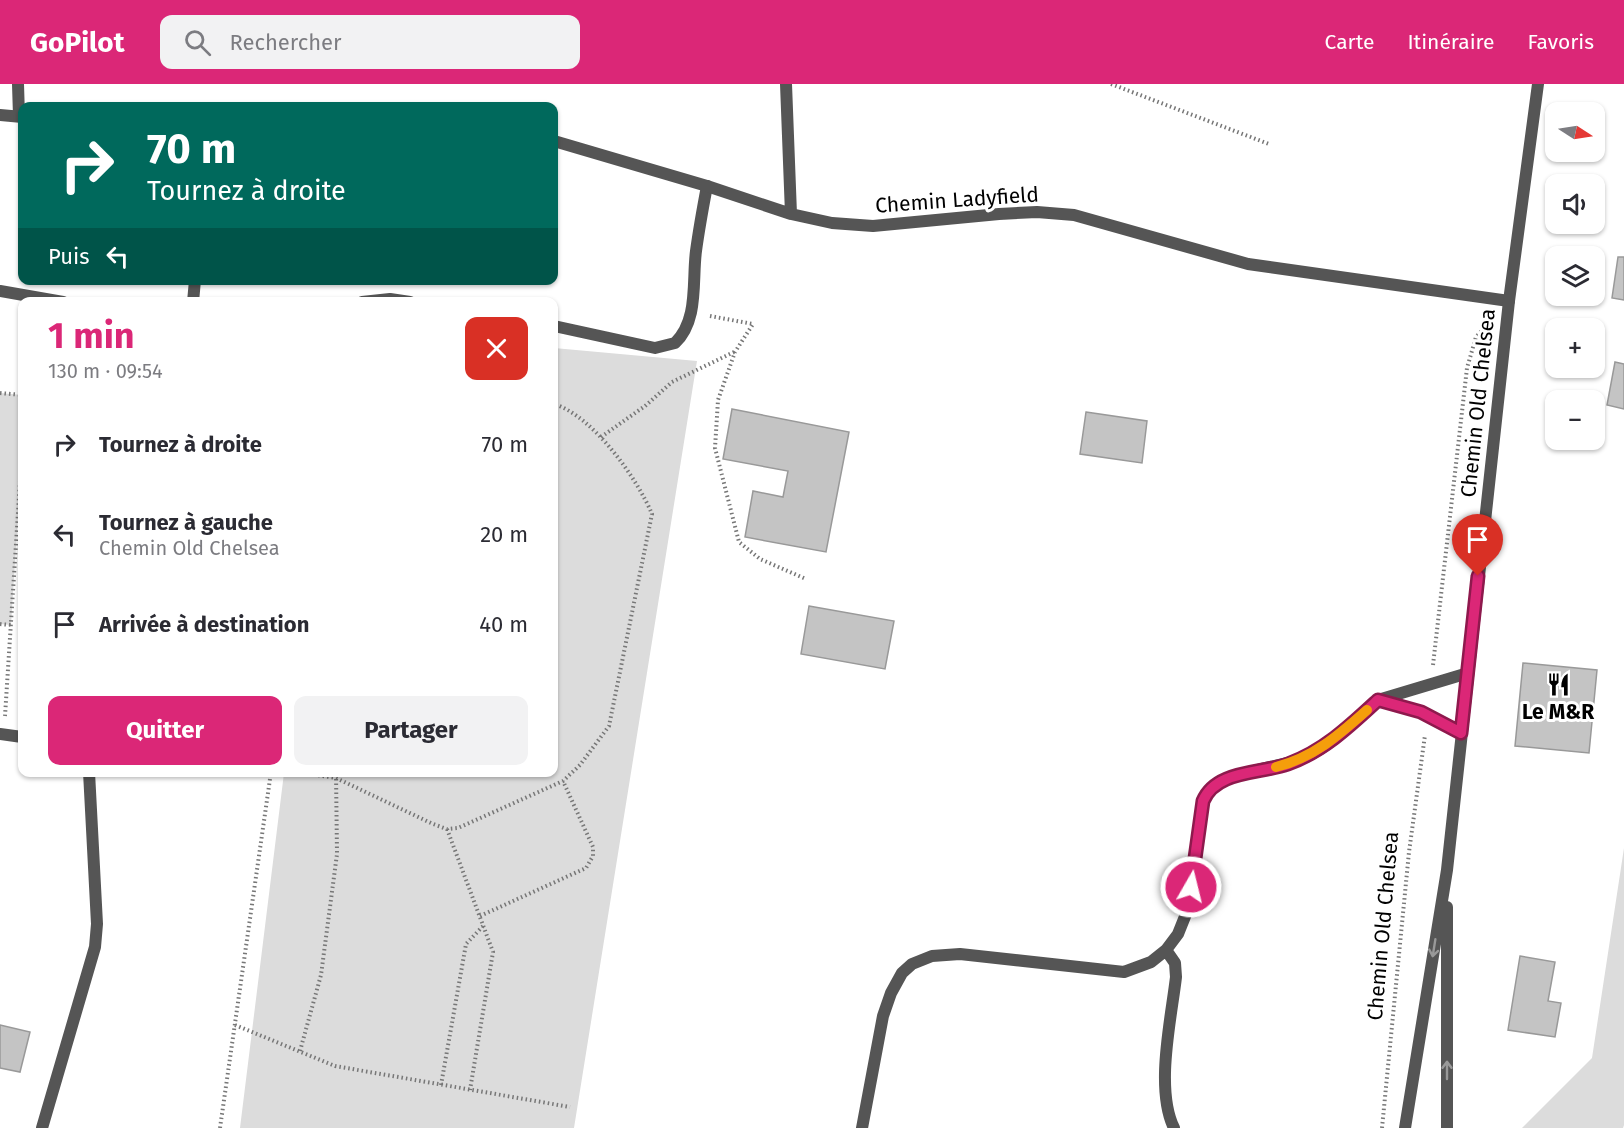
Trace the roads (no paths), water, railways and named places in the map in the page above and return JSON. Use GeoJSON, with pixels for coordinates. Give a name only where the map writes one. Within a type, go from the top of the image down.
{"type":"FeatureCollection","features":[{"type":"Feature","properties":{"kind":"street"},"geometry":{"type":"LineString","coordinates":[[18,84],[20,102]]}},
{"type":"Feature","properties":{"kind":"street"},"geometry":{"type":"LineString","coordinates":[[786,84],[791,214]]}},
{"type":"Feature","properties":{"kind":"street","name":"Chemin Old Chelsea"},"geometry":{"type":"LineString","coordinates":[[1406,1128],[1447,870],[1509,301],[1538,84]]}},
{"type":"Feature","properties":{"kind":"street"},"geometry":{"type":"LineString","coordinates":[[0,115],[18,117]]}},
{"type":"Feature","properties":{"kind":"street","name":"Chemin Ladyfield"},"geometry":{"type":"LineString","coordinates":[[558,142],[707,186],[791,214],[832,223],[873,226],[999,214],[1037,212],[1074,215],[1248,264],[1509,301]]}},
{"type":"Feature","properties":{"kind":"street"},"geometry":{"type":"LineString","coordinates":[[558,327],[655,348],[675,344],[682,336],[691,312],[696,250],[707,186]]}},
{"type":"Feature","properties":{"kind":"street"},"geometry":{"type":"LineString","coordinates":[[0,291],[34,297]]}},
{"type":"Feature","properties":{"kind":"street"},"geometry":{"type":"LineString","coordinates":[[862,1128],[883,1016],[896,983],[902,973],[912,964],[932,956],[960,954],[1124,972],[1151,962],[1166,950],[1178,934],[1188,909],[1206,793],[1221,782],[1286,765],[1308,756],[1337,737],[1378,700],[1468,673]]}},
{"type":"Feature","properties":{"kind":"street"},"geometry":{"type":"LineString","coordinates":[[1378,700],[1421,712],[1461,733]]}},
{"type":"Feature","properties":{"kind":"street"},"geometry":{"type":"LineString","coordinates":[[2,734],[18,736]]}},
{"type":"Feature","properties":{"kind":"street"},"geometry":{"type":"LineString","coordinates":[[42,1128],[95,947],[97,924],[88,777]]}},
{"type":"Feature","properties":{"kind":"street","name":"Chemin Old Chelsea"},"geometry":{"type":"LineString","coordinates":[[1447,870],[1447,1128]]}},
{"type":"Feature","properties":{"kind":"street"},"geometry":{"type":"LineString","coordinates":[[1166,950],[1174,963],[1176,977],[1166,1077],[1166,1101],[1174,1128]]}},
{"type":"Feature","properties":{"kind":"place","name":"Le M&R"},"geometry":{"type":"Point","coordinates":[1558,684]}}]}
